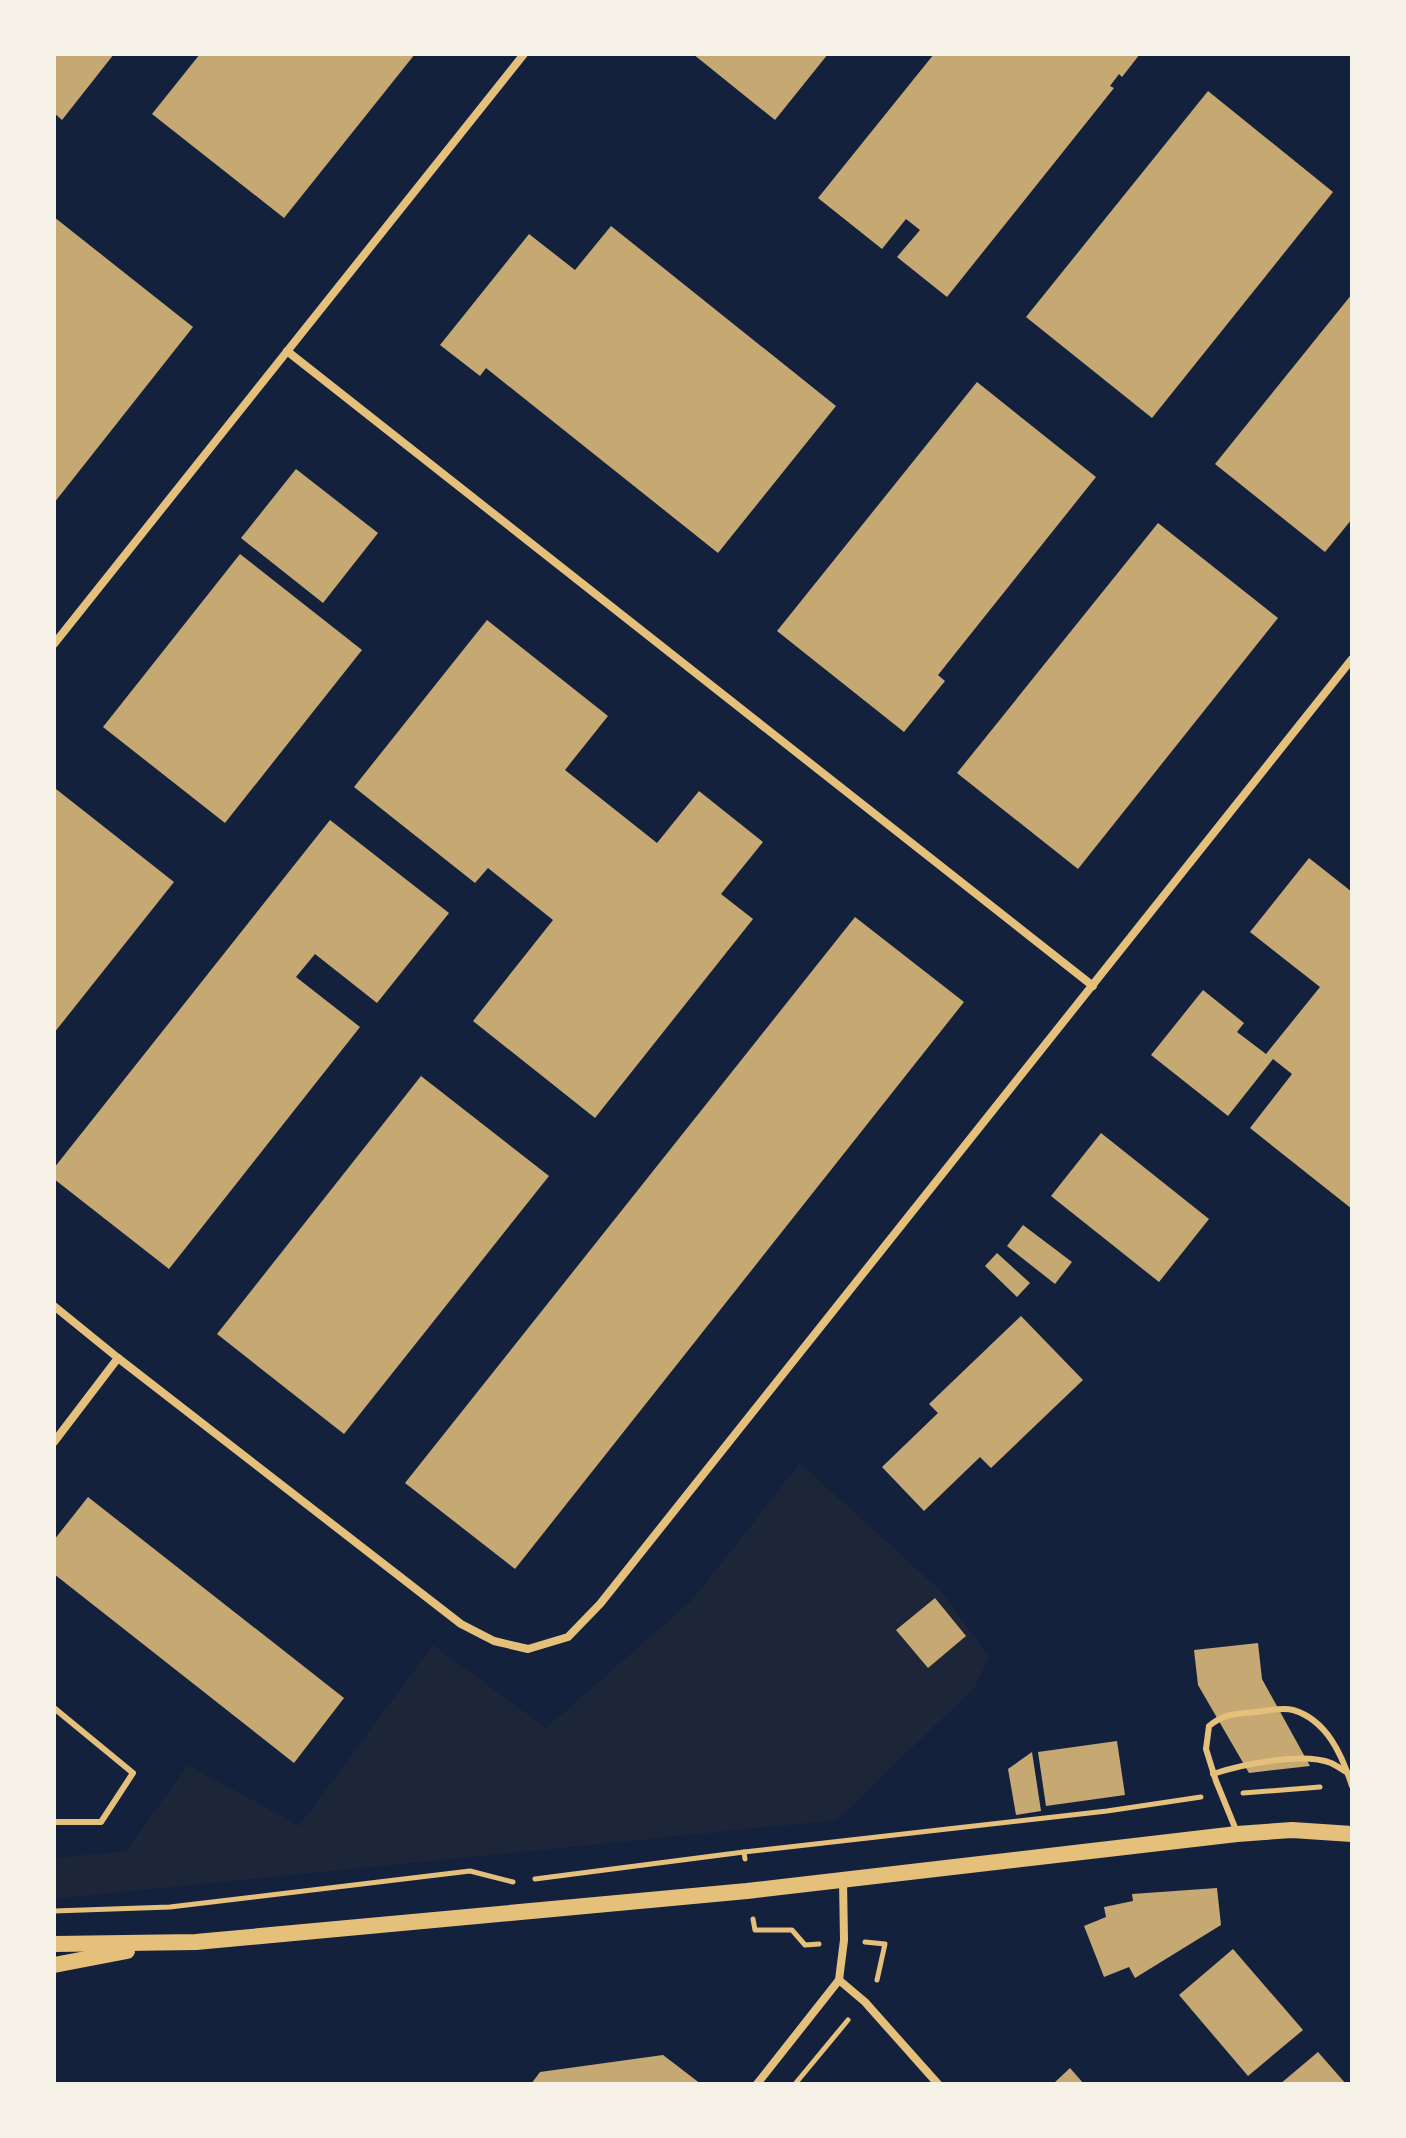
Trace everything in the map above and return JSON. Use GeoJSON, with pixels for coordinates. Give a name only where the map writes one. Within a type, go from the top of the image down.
{"type":"FeatureCollection","features":[{"type":"Feature","properties":{"kind":"main road"},"geometry":{"type":"LineString","coordinates":[[54,1944],[227,1940],[716,1894],[1237,1834],[1292,1830],[1352,1834]]}},
{"type":"Feature","properties":{"kind":"main road"},"geometry":{"type":"LineString","coordinates":[[54,1965],[174,1943]]}},
{"type":"Feature","properties":{"kind":"street"},"geometry":{"type":"LineString","coordinates":[[54,644],[524,54]]}},
{"type":"Feature","properties":{"kind":"street"},"geometry":{"type":"LineString","coordinates":[[287,351],[1093,986]]}},
{"type":"Feature","properties":{"kind":"street"},"geometry":{"type":"LineString","coordinates":[[54,1306],[461,1624],[494,1641],[528,1649],[568,1637],[600,1604],[1352,659]]}},
{"type":"Feature","properties":{"kind":"street"},"geometry":{"type":"LineString","coordinates":[[54,1442],[118,1358]]}},
{"type":"Feature","properties":{"kind":"street"},"geometry":{"type":"LineString","coordinates":[[757,2084],[839,1980],[844,1940],[843,1879]]}},
{"type":"Feature","properties":{"kind":"street"},"geometry":{"type":"LineString","coordinates":[[839,1980],[865,2002],[938,2084]]}},
{"type":"Feature","properties":{"kind":"lane"},"geometry":{"type":"LineString","coordinates":[[54,1708],[133,1773],[101,1822],[54,1822]]}},
{"type":"Feature","properties":{"kind":"lane"},"geometry":{"type":"LineString","coordinates":[[1237,1834],[1206,1749],[1209,1726],[1222,1716],[1294,1710],[1321,1728],[1334,1742],[1352,1785]]}},
{"type":"Feature","properties":{"kind":"lane"},"geometry":{"type":"LineString","coordinates":[[1213,1774],[1236,1766],[1305,1758],[1330,1762],[1348,1773]]}},
{"type":"Feature","properties":{"kind":"path"},"geometry":{"type":"LineString","coordinates":[[54,1911],[170,1907],[470,1871],[511,1882],[1221,1795],[1352,1785]]}},
{"type":"Feature","properties":{"kind":"shaded area"},"geometry":{"type":"Polygon","coordinates":[[[800,1463],[941,1591],[989,1657],[974,1688],[837,1820],[54,1899],[54,1858],[126,1851],[188,1765],[299,1826],[433,1645],[546,1728],[693,1599],[800,1463]]]}},
{"type":"Feature","properties":{"kind":"building"},"geometry":{"type":"Polygon","coordinates":[[[54,54],[114,54],[62,120],[54,113],[54,54]]]}},
{"type":"Feature","properties":{"kind":"building"},"geometry":{"type":"Polygon","coordinates":[[[200,54],[415,54],[284,218],[152,114],[200,54]]]}},
{"type":"Feature","properties":{"kind":"building"},"geometry":{"type":"Polygon","coordinates":[[[693,54],[828,54],[775,120],[693,54]]]}},
{"type":"Feature","properties":{"kind":"building"},"geometry":{"type":"Polygon","coordinates":[[[934,54],[1140,54],[1122,77],[1119,74],[1110,86],[1114,88],[947,297],[897,257],[920,230],[906,219],[882,249],[818,198],[934,54]]]}},
{"type":"Feature","properties":{"kind":"building"},"geometry":{"type":"Polygon","coordinates":[[[1208,91],[1333,192],[1152,418],[1026,317],[1208,91]]]}},
{"type":"Feature","properties":{"kind":"building"},"geometry":{"type":"Polygon","coordinates":[[[54,217],[193,327],[54,503],[54,217]]]}},
{"type":"Feature","properties":{"kind":"building"},"geometry":{"type":"Polygon","coordinates":[[[611,226],[836,406],[718,553],[486,368],[480,376],[440,345],[529,234],[575,270],[611,226]]]}},
{"type":"Feature","properties":{"kind":"building"},"geometry":{"type":"Polygon","coordinates":[[[1352,294],[1352,519],[1325,552],[1215,464],[1352,294]]]}},
{"type":"Feature","properties":{"kind":"building"},"geometry":{"type":"Polygon","coordinates":[[[977,382],[1096,477],[938,675],[945,681],[904,732],[777,631],[977,382]]]}},
{"type":"Feature","properties":{"kind":"building"},"geometry":{"type":"Polygon","coordinates":[[[296,469],[378,533],[323,603],[241,538],[296,469]]]}},
{"type":"Feature","properties":{"kind":"building"},"geometry":{"type":"Polygon","coordinates":[[[1158,523],[1278,618],[1078,869],[957,773],[1158,523]]]}},
{"type":"Feature","properties":{"kind":"building"},"geometry":{"type":"Polygon","coordinates":[[[240,554],[362,650],[225,823],[103,727],[240,554]]]}},
{"type":"Feature","properties":{"kind":"building"},"geometry":{"type":"Polygon","coordinates":[[[487,620],[608,716],[565,770],[657,843],[699,791],[763,842],[721,894],[753,919],[595,1118],[473,1021],[553,920],[488,868],[475,883],[354,787],[487,620]]]}},
{"type":"Feature","properties":{"kind":"building"},"geometry":{"type":"Polygon","coordinates":[[[56,789],[174,882],[54,1033],[54,792],[56,789]]]}},
{"type":"Feature","properties":{"kind":"building"},"geometry":{"type":"Polygon","coordinates":[[[330,820],[449,913],[377,1003],[315,954],[296,977],[360,1027],[169,1269],[54,1179],[54,1168],[330,820]]]}},
{"type":"Feature","properties":{"kind":"building"},"geometry":{"type":"Polygon","coordinates":[[[1309,858],[1352,892],[1352,1209],[1250,1128],[1292,1074],[1273,1059],[1228,1116],[1151,1055],[1203,990],[1244,1023],[1237,1032],[1266,1054],[1320,987],[1250,932],[1309,858]]]}},
{"type":"Feature","properties":{"kind":"building"},"geometry":{"type":"Polygon","coordinates":[[[855,917],[964,1002],[515,1569],[405,1483],[855,917]]]}},
{"type":"Feature","properties":{"kind":"building"},"geometry":{"type":"Polygon","coordinates":[[[421,1076],[549,1176],[344,1434],[217,1334],[421,1076]]]}},
{"type":"Feature","properties":{"kind":"building"},"geometry":{"type":"Polygon","coordinates":[[[1101,1133],[1209,1219],[1159,1282],[1051,1196],[1101,1133]]]}},
{"type":"Feature","properties":{"kind":"building"},"geometry":{"type":"Polygon","coordinates":[[[1023,1225],[1072,1262],[1055,1284],[1007,1246],[1023,1225]]]}},
{"type":"Feature","properties":{"kind":"building"},"geometry":{"type":"Polygon","coordinates":[[[997,1253],[1030,1283],[1017,1297],[985,1266],[997,1253]]]}},
{"type":"Feature","properties":{"kind":"building"},"geometry":{"type":"Polygon","coordinates":[[[1021,1316],[1083,1380],[991,1468],[980,1457],[924,1511],[882,1467],[938,1413],[929,1404],[1021,1316]]]}},
{"type":"Feature","properties":{"kind":"building"},"geometry":{"type":"Polygon","coordinates":[[[88,1497],[344,1698],[294,1763],[54,1574],[54,1540],[88,1497]]]}},
{"type":"Feature","properties":{"kind":"building"},"geometry":{"type":"Polygon","coordinates":[[[935,1598],[966,1636],[928,1668],[896,1630],[935,1598]]]}},
{"type":"Feature","properties":{"kind":"building"},"geometry":{"type":"Polygon","coordinates":[[[1258,1643],[1262,1679],[1310,1766],[1249,1773],[1198,1685],[1194,1650],[1258,1643]]]}},
{"type":"Feature","properties":{"kind":"building"},"geometry":{"type":"Polygon","coordinates":[[[1117,1741],[1125,1795],[1046,1806],[1038,1752],[1117,1741]]]}},
{"type":"Feature","properties":{"kind":"building"},"geometry":{"type":"Polygon","coordinates":[[[1032,1752],[1041,1811],[1016,1815],[1008,1769],[1032,1752]]]}},
{"type":"Feature","properties":{"kind":"building"},"geometry":{"type":"Polygon","coordinates":[[[1217,1888],[1221,1925],[1135,1978],[1129,1967],[1104,1977],[1084,1926],[1106,1917],[1104,1907],[1133,1901],[1132,1894],[1217,1888]]]}},
{"type":"Feature","properties":{"kind":"building"},"geometry":{"type":"Polygon","coordinates":[[[1233,1949],[1303,2030],[1248,2076],[1179,1995],[1233,1949]]]}},
{"type":"Feature","properties":{"kind":"building"},"geometry":{"type":"Polygon","coordinates":[[[1318,2052],[1346,2084],[1280,2084],[1318,2052]]]}},
{"type":"Feature","properties":{"kind":"building"},"geometry":{"type":"Polygon","coordinates":[[[663,2055],[701,2084],[531,2084],[540,2072],[663,2055]]]}},
{"type":"Feature","properties":{"kind":"building"},"geometry":{"type":"Polygon","coordinates":[[[1070,2068],[1084,2084],[1053,2084],[1070,2068]]]}}]}
